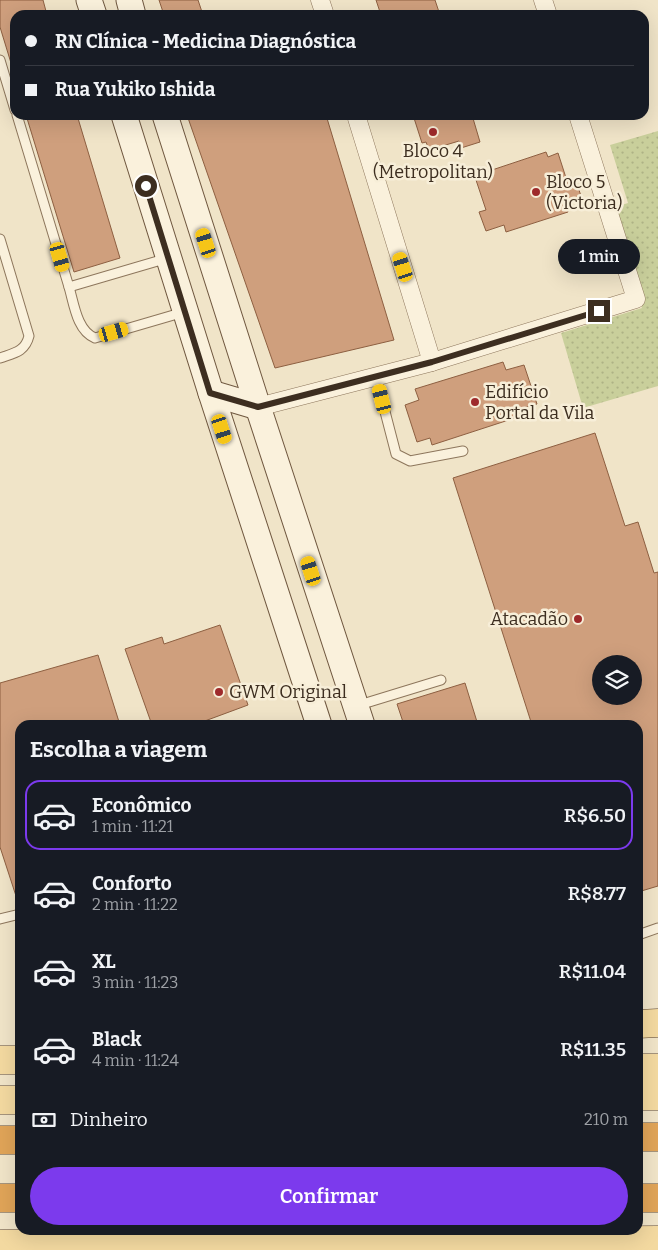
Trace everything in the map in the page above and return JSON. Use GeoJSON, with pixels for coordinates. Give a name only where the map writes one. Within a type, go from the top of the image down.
{"type":"FeatureCollection","features":[{"type":"Feature","properties":{"kind":"highway"},"geometry":{"type":"LineString","coordinates":[[643,1137],[658,1137]]}},
{"type":"Feature","properties":{"kind":"highway"},"geometry":{"type":"LineString","coordinates":[[0,1140],[15,1140]]}},
{"type":"Feature","properties":{"kind":"highway"},"geometry":{"type":"LineString","coordinates":[[0,1198],[15,1198]]}},
{"type":"Feature","properties":{"kind":"highway"},"geometry":{"type":"LineString","coordinates":[[643,1198],[658,1198]]}},
{"type":"Feature","properties":{"kind":"main road"},"geometry":{"type":"LineString","coordinates":[[126,120],[210,393],[317,720]]}},
{"type":"Feature","properties":{"kind":"main road"},"geometry":{"type":"LineString","coordinates":[[167,120],[359,716]]}},
{"type":"Feature","properties":{"kind":"main road"},"geometry":{"type":"LineString","coordinates":[[210,393],[258,407]]}},
{"type":"Feature","properties":{"kind":"main road"},"geometry":{"type":"LineString","coordinates":[[643,1024],[658,1023]]}},
{"type":"Feature","properties":{"kind":"main road"},"geometry":{"type":"LineString","coordinates":[[0,1060],[15,1060]]}},
{"type":"Feature","properties":{"kind":"main road"},"geometry":{"type":"LineString","coordinates":[[643,1068],[658,1068]]}},
{"type":"Feature","properties":{"kind":"main road"},"geometry":{"type":"LineString","coordinates":[[643,1096],[658,1096]]}},
{"type":"Feature","properties":{"kind":"main road"},"geometry":{"type":"LineString","coordinates":[[0,1100],[15,1100]]}},
{"type":"Feature","properties":{"kind":"main road"},"geometry":{"type":"LineString","coordinates":[[0,1244],[658,1240]]}},
{"type":"Feature","properties":{"kind":"street"},"geometry":{"type":"LineString","coordinates":[[358,120],[432,362]]}},
{"type":"Feature","properties":{"kind":"street"},"geometry":{"type":"LineString","coordinates":[[258,407],[432,362],[636,300],[580,120]]}},
{"type":"Feature","properties":{"kind":"lane"},"geometry":{"type":"LineString","coordinates":[[0,60],[10,93]]}},
{"type":"Feature","properties":{"kind":"lane"},"geometry":{"type":"LineString","coordinates":[[18,120],[68,287],[83,330],[95,338],[185,312]]}},
{"type":"Feature","properties":{"kind":"lane"},"geometry":{"type":"LineString","coordinates":[[0,239],[29,336],[27,345],[21,351],[0,358]]}},
{"type":"Feature","properties":{"kind":"lane"},"geometry":{"type":"LineString","coordinates":[[68,287],[168,258]]}},
{"type":"Feature","properties":{"kind":"lane"},"geometry":{"type":"LineString","coordinates":[[376,376],[396,454],[410,461],[463,451]]}},
{"type":"Feature","properties":{"kind":"lane"},"geometry":{"type":"LineString","coordinates":[[359,716],[441,680]]}},
{"type":"Feature","properties":{"kind":"lane"},"geometry":{"type":"LineString","coordinates":[[0,919],[15,915]]}},
{"type":"Feature","properties":{"kind":"lane"},"geometry":{"type":"LineString","coordinates":[[643,933],[658,928]]}},
{"type":"Feature","properties":{"kind":"green space"},"geometry":{"type":"Polygon","coordinates":[[[658,131],[658,386],[583,408],[561,333],[642,308],[612,208],[628,203],[610,145],[658,131]]]}},
{"type":"Feature","properties":{"kind":"building"},"geometry":{"type":"Polygon","coordinates":[[[0,0],[43,0],[46,10],[10,10],[10,60],[0,27],[0,0]]]}},
{"type":"Feature","properties":{"kind":"building"},"geometry":{"type":"Polygon","coordinates":[[[159,0],[198,0],[201,10],[162,10],[159,0]]]}},
{"type":"Feature","properties":{"kind":"building"},"geometry":{"type":"Polygon","coordinates":[[[376,0],[435,0],[438,10],[379,10],[376,0]]]}},
{"type":"Feature","properties":{"kind":"building"},"geometry":{"type":"Polygon","coordinates":[[[28,120],[79,120],[120,258],[74,272],[28,120]]]}},
{"type":"Feature","properties":{"kind":"building"},"geometry":{"type":"Polygon","coordinates":[[[189,120],[328,120],[394,340],[275,368],[189,120]]]}},
{"type":"Feature","properties":{"kind":"building","name":"Bloco 4 (Metropolitan)"},"geometry":{"type":"Polygon","coordinates":[[[415,120],[473,120],[480,142],[461,148],[459,141],[429,150],[426,142],[422,143],[415,120]]]}},
{"type":"Feature","properties":{"kind":"building","name":"Bloco 5 (Victoria)"},"geometry":{"type":"Polygon","coordinates":[[[546,152],[548,157],[558,153],[568,184],[576,181],[582,199],[566,205],[568,212],[506,232],[504,225],[486,231],[479,212],[486,210],[476,180],[485,178],[483,173],[546,152]]]}},
{"type":"Feature","properties":{"kind":"building","name":"Edifício Portal da Vila"},"geometry":{"type":"Polygon","coordinates":[[[503,362],[506,370],[524,365],[537,404],[519,409],[521,416],[432,445],[430,438],[417,442],[405,405],[419,400],[415,389],[503,362]]]}},
{"type":"Feature","properties":{"kind":"building","name":"Atacadão"},"geometry":{"type":"Polygon","coordinates":[[[595,433],[625,526],[638,522],[654,573],[658,572],[658,886],[643,890],[643,720],[530,720],[453,478],[595,433]]]}},
{"type":"Feature","properties":{"kind":"building"},"geometry":{"type":"Polygon","coordinates":[[[220,625],[248,705],[208,720],[150,720],[125,649],[162,637],[164,644],[220,625]]]}},
{"type":"Feature","properties":{"kind":"building"},"geometry":{"type":"Polygon","coordinates":[[[98,655],[118,720],[15,720],[15,893],[0,847],[0,683],[98,655]]]}},
{"type":"Feature","properties":{"kind":"building"},"geometry":{"type":"Polygon","coordinates":[[[465,683],[476,720],[402,720],[397,704],[465,683]]]}},
{"type":"Feature","properties":{"kind":"place","name":"Bloco 4 (Metropolitan)"},"geometry":{"type":"Point","coordinates":[433,132]}},
{"type":"Feature","properties":{"kind":"place","name":"Bloco 5 (Victoria)"},"geometry":{"type":"Point","coordinates":[536,192]}},
{"type":"Feature","properties":{"kind":"place","name":"Edifício Portal da Vila"},"geometry":{"type":"Point","coordinates":[475,402]}},
{"type":"Feature","properties":{"kind":"place","name":"Atacadão"},"geometry":{"type":"Point","coordinates":[578,619]}},
{"type":"Feature","properties":{"kind":"place","name":"GWM Original"},"geometry":{"type":"Point","coordinates":[219,692]}},
{"type":"Feature","properties":{"kind":"route"},"geometry":{"type":"LineString","coordinates":[[146,186],[210,393],[258,407],[432,362],[599,311]]}}]}
